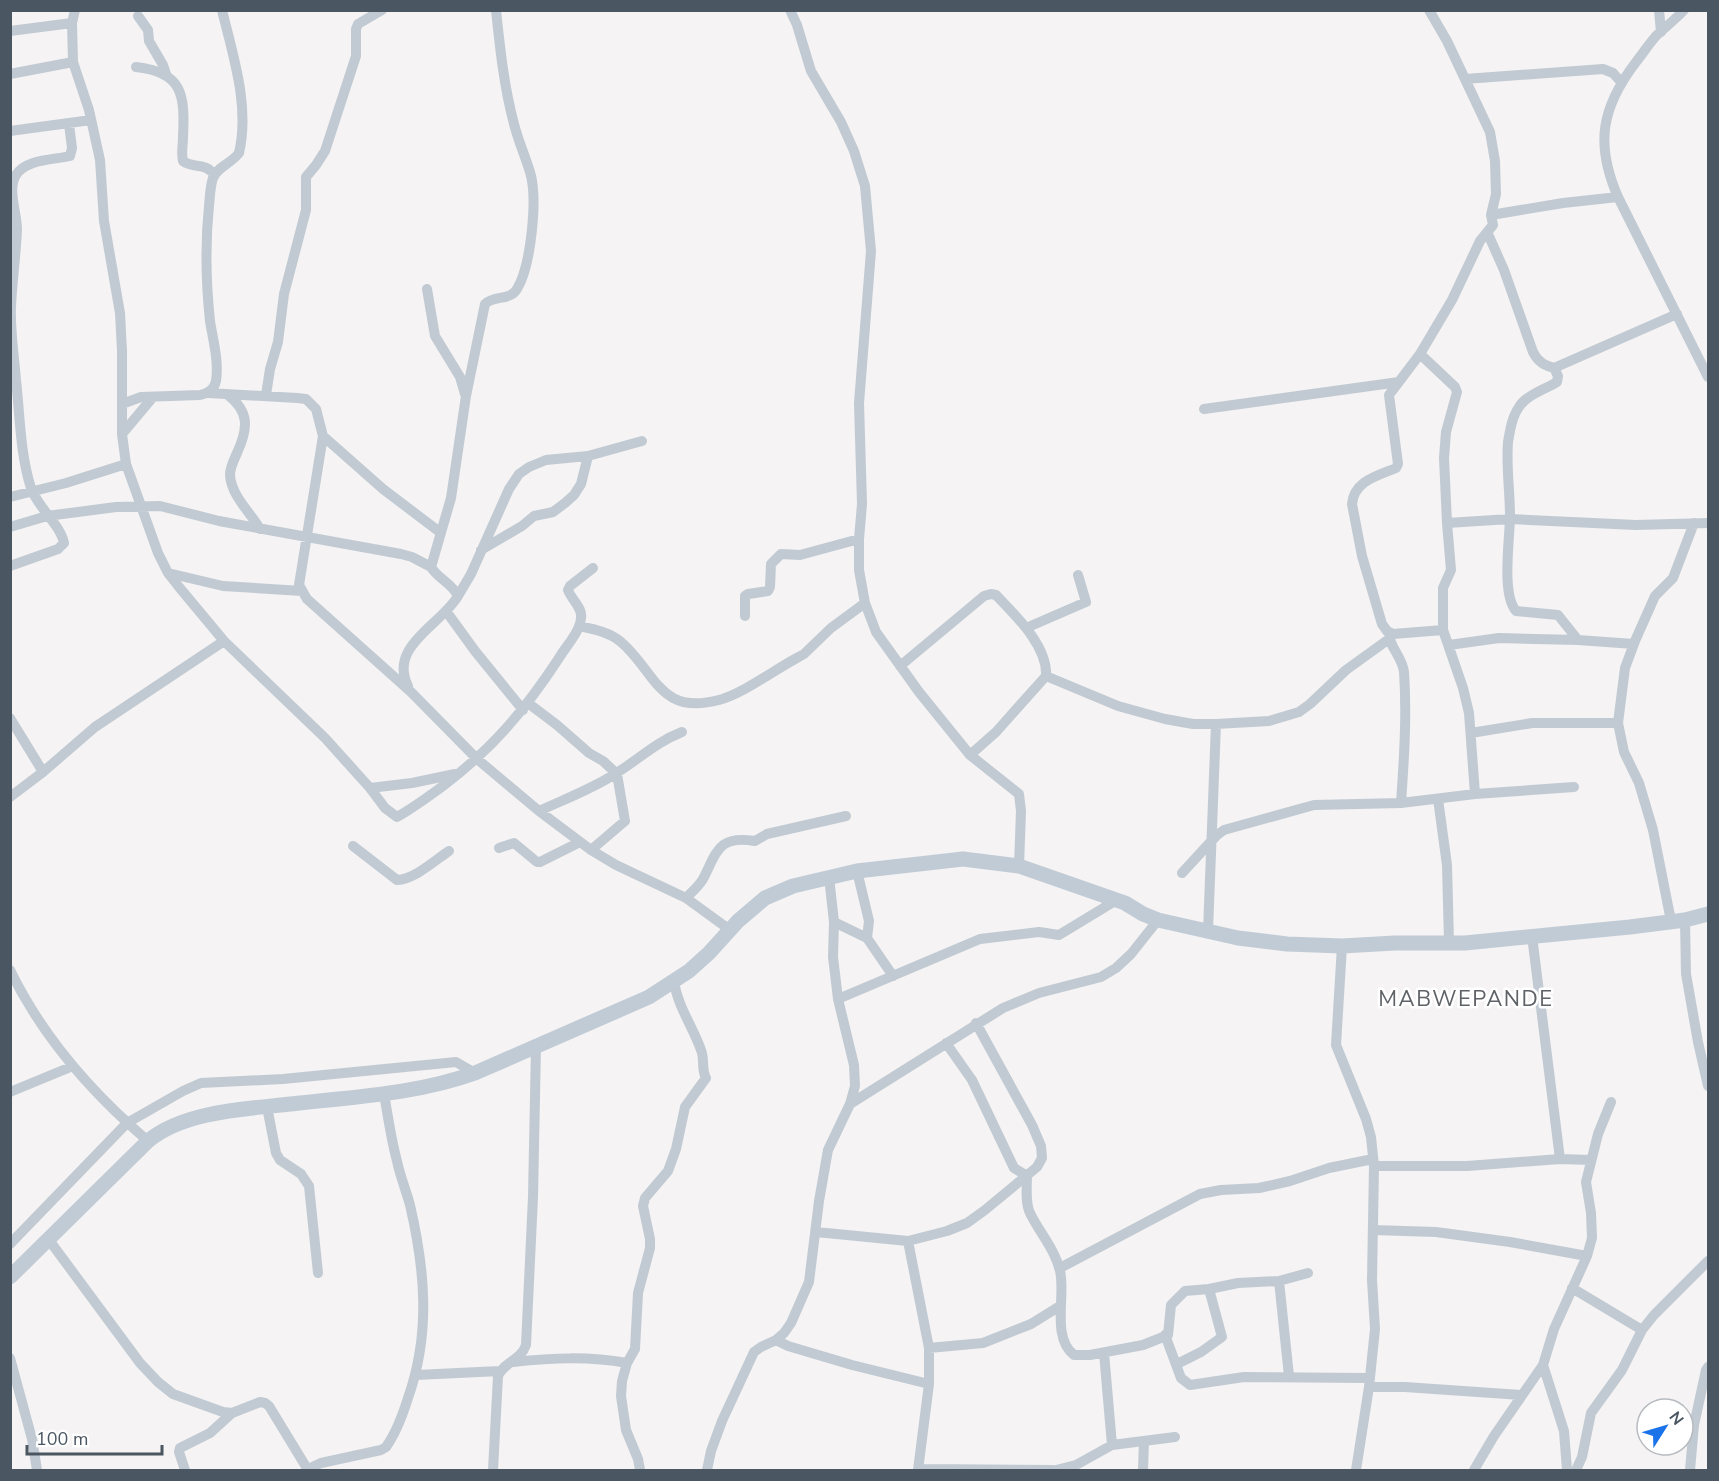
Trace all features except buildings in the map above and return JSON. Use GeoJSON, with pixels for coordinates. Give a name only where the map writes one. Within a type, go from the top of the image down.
{"type":"FeatureCollection","features":[{"type":"Feature","properties":{"kind":"street"},"geometry":{"type":"LineString","coordinates":[[75,10],[72,22],[73,62],[86,99],[102,173],[104,221],[120,313],[122,434],[126,464],[158,553],[168,573],[224,641],[325,738],[385,808],[397,817],[422,802],[461,773],[506,730],[525,707],[579,626],[581,610],[568,590],[593,568]]}},
{"type":"Feature","properties":{"kind":"street"},"geometry":{"type":"LineString","coordinates":[[208,393],[214,386],[216,374],[206,246],[211,188],[214,175],[236,158],[241,147],[242,112],[239,89],[222,10]]}},
{"type":"Feature","properties":{"kind":"street"},"geometry":{"type":"LineString","coordinates":[[266,395],[270,369],[278,342],[284,294],[306,210],[306,177],[326,151],[356,56],[358,24],[382,10]]}},
{"type":"Feature","properties":{"kind":"street"},"geometry":{"type":"LineString","coordinates":[[431,567],[451,498],[466,396],[485,304],[495,298],[509,296],[518,288],[527,257],[534,200],[530,171],[520,146],[510,105],[501,58],[496,10]]}},
{"type":"Feature","properties":{"kind":"street"},"geometry":{"type":"LineString","coordinates":[[790,10],[811,71],[841,122],[854,151],[865,186],[871,251],[859,403],[862,504],[859,570],[865,603],[876,632],[919,692],[970,755],[1019,794],[1021,811],[1019,866]]}},
{"type":"Feature","properties":{"kind":"street"},"geometry":{"type":"LineString","coordinates":[[1401,803],[1404,671],[1401,658],[1382,624],[1362,556],[1352,504],[1359,486],[1397,466],[1389,395],[1420,354],[1452,300],[1480,241],[1493,225],[1491,215],[1496,194],[1490,132],[1429,10]]}},
{"type":"Feature","properties":{"kind":"street"},"geometry":{"type":"LineString","coordinates":[[1659,10],[1661,32]]}},
{"type":"Feature","properties":{"kind":"street"},"geometry":{"type":"LineString","coordinates":[[1684,10],[1661,32],[1621,82],[1606,120],[1604,154],[1608,175],[1618,197],[1708,377]]}},
{"type":"Feature","properties":{"kind":"street"},"geometry":{"type":"LineString","coordinates":[[138,16],[148,30],[149,41],[164,65],[166,74],[180,91],[183,161],[186,164],[206,166],[214,175]]}},
{"type":"Feature","properties":{"kind":"street"},"geometry":{"type":"LineString","coordinates":[[10,31],[72,22]]}},
{"type":"Feature","properties":{"kind":"street"},"geometry":{"type":"LineString","coordinates":[[10,74],[73,62]]}},
{"type":"Feature","properties":{"kind":"street"},"geometry":{"type":"LineString","coordinates":[[136,67],[166,74]]}},
{"type":"Feature","properties":{"kind":"street"},"geometry":{"type":"LineString","coordinates":[[1465,79],[1604,69],[1613,73],[1621,82]]}},
{"type":"Feature","properties":{"kind":"street"},"geometry":{"type":"LineString","coordinates":[[10,131],[91,120]]}},
{"type":"Feature","properties":{"kind":"street"},"geometry":{"type":"LineString","coordinates":[[10,566],[62,546],[64,543],[60,532],[32,492],[24,457],[11,331],[17,228],[12,187],[17,173],[24,167],[37,162],[70,156],[72,148],[69,124]]}},
{"type":"Feature","properties":{"kind":"street"},"geometry":{"type":"LineString","coordinates":[[1491,215],[1618,197]]}},
{"type":"Feature","properties":{"kind":"street"},"geometry":{"type":"LineString","coordinates":[[1488,234],[1504,270],[1536,358],[1544,365],[1554,368],[1677,314]]}},
{"type":"Feature","properties":{"kind":"street"},"geometry":{"type":"LineString","coordinates":[[426,289],[435,336],[460,377],[466,396]]}},
{"type":"Feature","properties":{"kind":"street"},"geometry":{"type":"LineString","coordinates":[[1420,354],[1457,389],[1446,432],[1444,458],[1451,570],[1443,588],[1443,630],[1463,687],[1469,712],[1476,794]]}},
{"type":"Feature","properties":{"kind":"street"},"geometry":{"type":"LineString","coordinates":[[1554,368],[1558,376],[1557,382],[1522,402],[1513,420],[1508,444],[1510,519],[1508,580],[1513,608],[1516,611],[1558,615],[1578,640]]}},
{"type":"Feature","properties":{"kind":"street"},"geometry":{"type":"LineString","coordinates":[[1204,409],[1399,382]]}},
{"type":"Feature","properties":{"kind":"street"},"geometry":{"type":"LineString","coordinates":[[122,404],[141,397],[208,393],[266,395],[306,399],[312,403],[321,421],[323,436],[300,575],[299,585],[302,591],[316,608],[411,692],[477,759],[539,810],[591,850],[616,865],[686,898],[730,930]]}},
{"type":"Feature","properties":{"kind":"street"},"geometry":{"type":"LineString","coordinates":[[228,395],[239,405],[245,416],[243,437],[231,467],[230,478],[237,494],[260,529]]}},
{"type":"Feature","properties":{"kind":"street"},"geometry":{"type":"LineString","coordinates":[[122,434],[153,397]]}},
{"type":"Feature","properties":{"kind":"street"},"geometry":{"type":"LineString","coordinates":[[323,436],[383,489],[441,533]]}},
{"type":"Feature","properties":{"kind":"street"},"geometry":{"type":"LineString","coordinates":[[411,692],[404,675],[403,663],[410,648],[458,596],[509,489],[519,474],[546,460],[588,456],[642,441]]}},
{"type":"Feature","properties":{"kind":"street"},"geometry":{"type":"LineString","coordinates":[[481,550],[522,526],[534,516],[553,512],[566,503],[581,484],[588,456]]}},
{"type":"Feature","properties":{"kind":"street"},"geometry":{"type":"LineString","coordinates":[[10,496],[32,492],[126,464]]}},
{"type":"Feature","properties":{"kind":"street"},"geometry":{"type":"LineString","coordinates":[[10,526],[47,516],[116,507],[140,505],[175,509],[219,521],[412,557],[431,567],[434,573],[453,588],[458,596]]}},
{"type":"Feature","properties":{"kind":"street"},"geometry":{"type":"LineString","coordinates":[[1447,523],[1510,519],[1636,525],[1708,523]]}},
{"type":"Feature","properties":{"kind":"street"},"geometry":{"type":"LineString","coordinates":[[1694,523],[1673,578],[1655,596],[1634,644],[1625,668],[1618,723],[1624,752],[1640,788],[1678,920],[1698,1042],[1708,1086]]}},
{"type":"Feature","properties":{"kind":"street"},"geometry":{"type":"LineString","coordinates":[[745,616],[745,596],[768,591],[771,564],[781,554],[800,555],[859,539]]}},
{"type":"Feature","properties":{"kind":"street"},"geometry":{"type":"LineString","coordinates":[[168,573],[223,586],[302,591]]}},
{"type":"Feature","properties":{"kind":"street"},"geometry":{"type":"LineString","coordinates":[[1026,628],[1086,602],[1078,575]]}},
{"type":"Feature","properties":{"kind":"street"},"geometry":{"type":"LineString","coordinates":[[900,666],[984,596],[991,594],[996,596],[1026,628],[1038,646],[1046,669],[1046,676],[996,732],[970,755]]}},
{"type":"Feature","properties":{"kind":"street"},"geometry":{"type":"LineString","coordinates":[[579,626],[600,631],[620,641],[664,694],[682,701],[703,703],[720,700],[737,692],[795,659],[865,603]]}},
{"type":"Feature","properties":{"kind":"street"},"geometry":{"type":"LineString","coordinates":[[446,611],[475,651],[525,707],[557,725],[617,774],[625,821],[591,850]]}},
{"type":"Feature","properties":{"kind":"street"},"geometry":{"type":"LineString","coordinates":[[1046,676],[1118,706],[1165,719],[1193,724],[1269,721],[1299,712],[1389,636],[1443,630]]}},
{"type":"Feature","properties":{"kind":"street"},"geometry":{"type":"LineString","coordinates":[[1449,645],[1490,638],[1634,644]]}},
{"type":"Feature","properties":{"kind":"street"},"geometry":{"type":"LineString","coordinates":[[10,797],[95,727],[224,641]]}},
{"type":"Feature","properties":{"kind":"street"},"geometry":{"type":"LineString","coordinates":[[10,718],[43,772]]}},
{"type":"Feature","properties":{"kind":"street"},"geometry":{"type":"LineString","coordinates":[[1471,733],[1532,723],[1618,723]]}},
{"type":"Feature","properties":{"kind":"street"},"geometry":{"type":"LineString","coordinates":[[1208,931],[1216,724]]}},
{"type":"Feature","properties":{"kind":"street"},"geometry":{"type":"LineString","coordinates":[[539,810],[588,790],[617,774],[668,737],[682,732]]}},
{"type":"Feature","properties":{"kind":"street"},"geometry":{"type":"LineString","coordinates":[[370,788],[412,783],[461,773]]}},
{"type":"Feature","properties":{"kind":"street"},"geometry":{"type":"LineString","coordinates":[[1182,873],[1224,830],[1314,805],[1401,803],[1476,794],[1574,787]]}},
{"type":"Feature","properties":{"kind":"street"},"geometry":{"type":"LineString","coordinates":[[1438,799],[1447,865],[1449,942]]}},
{"type":"Feature","properties":{"kind":"street"},"geometry":{"type":"LineString","coordinates":[[686,898],[702,881],[718,850],[738,838],[755,841],[767,834],[846,816]]}},
{"type":"Feature","properties":{"kind":"street"},"geometry":{"type":"LineString","coordinates":[[499,848],[514,843],[540,862],[580,842]]}},
{"type":"Feature","properties":{"kind":"street"},"geometry":{"type":"LineString","coordinates":[[353,846],[397,880],[402,880],[423,869],[449,851]]}},
{"type":"Feature","properties":{"kind":"street"},"geometry":{"type":"LineString","coordinates":[[10,1277],[148,1141],[169,1127],[214,1114],[384,1094],[454,1081],[649,997],[689,971],[749,910],[765,898],[793,886],[856,871],[963,859],[1019,866],[1125,903],[1158,920],[1238,938],[1287,944],[1342,946],[1465,943],[1678,920],[1708,914]]}},
{"type":"Feature","properties":{"kind":"street"},"geometry":{"type":"LineString","coordinates":[[856,871],[869,921],[867,938]]}},
{"type":"Feature","properties":{"kind":"street"},"geometry":{"type":"LineString","coordinates":[[707,1470],[711,1451],[723,1421],[754,1353],[776,1340],[792,1323],[809,1282],[828,1150],[850,1104],[855,1086],[854,1065],[838,999],[833,957],[834,922],[829,877]]}},
{"type":"Feature","properties":{"kind":"street"},"geometry":{"type":"LineString","coordinates":[[838,999],[980,939],[1039,933],[1059,936],[1115,901]]}},
{"type":"Feature","properties":{"kind":"street"},"geometry":{"type":"LineString","coordinates":[[850,1104],[1003,1008],[1039,993],[1101,977],[1116,968],[1131,954],[1158,920]]}},
{"type":"Feature","properties":{"kind":"street"},"geometry":{"type":"LineString","coordinates":[[834,922],[867,938],[892,976]]}},
{"type":"Feature","properties":{"kind":"street"},"geometry":{"type":"LineString","coordinates":[[1532,936],[1560,1159]]}},
{"type":"Feature","properties":{"kind":"street"},"geometry":{"type":"LineString","coordinates":[[1342,946],[1336,1045],[1366,1119],[1374,1163],[1372,1280],[1375,1329],[1370,1383],[1356,1470]]}},
{"type":"Feature","properties":{"kind":"street"},"geometry":{"type":"LineString","coordinates":[[10,970],[14,988],[74,1066],[127,1124],[148,1141]]}},
{"type":"Feature","properties":{"kind":"street"},"geometry":{"type":"LineString","coordinates":[[640,1470],[626,1430],[622,1410],[622,1381],[627,1363],[635,1349],[639,1293],[650,1248],[643,1206],[645,1198],[668,1171],[676,1149],[685,1107],[706,1078],[702,1070],[704,1062],[701,1050],[676,995],[674,982]]}},
{"type":"Feature","properties":{"kind":"street"},"geometry":{"type":"LineString","coordinates":[[816,1232],[908,1241],[947,1231],[967,1223],[986,1210],[1037,1167],[1041,1158],[1041,1146],[1032,1125],[976,1023]]}},
{"type":"Feature","properties":{"kind":"street"},"geometry":{"type":"LineString","coordinates":[[1698,1042],[1708,1052]]}},
{"type":"Feature","properties":{"kind":"street"},"geometry":{"type":"LineString","coordinates":[[946,1043],[972,1080],[1014,1168],[1027,1176]]}},
{"type":"Feature","properties":{"kind":"street"},"geometry":{"type":"LineString","coordinates":[[416,1376],[500,1371],[522,1353],[526,1345],[533,1197],[536,1046]]}},
{"type":"Feature","properties":{"kind":"street"},"geometry":{"type":"LineString","coordinates":[[10,1244],[127,1124],[201,1083],[283,1079],[456,1062],[475,1073]]}},
{"type":"Feature","properties":{"kind":"street"},"geometry":{"type":"LineString","coordinates":[[10,1092],[74,1066]]}},
{"type":"Feature","properties":{"kind":"street"},"geometry":{"type":"LineString","coordinates":[[185,1470],[179,1452],[180,1448],[210,1433],[232,1413],[260,1402],[265,1402],[269,1406],[307,1470],[321,1463],[386,1447],[416,1376],[425,1312],[417,1240],[397,1161],[384,1094]]}},
{"type":"Feature","properties":{"kind":"street"},"geometry":{"type":"LineString","coordinates":[[1474,1470],[1494,1436],[1543,1365],[1554,1329],[1587,1256],[1592,1238],[1586,1182],[1598,1134],[1611,1102]]}},
{"type":"Feature","properties":{"kind":"street"},"geometry":{"type":"LineString","coordinates":[[267,1107],[276,1153],[280,1160],[301,1174],[309,1186],[318,1273]]}},
{"type":"Feature","properties":{"kind":"street"},"geometry":{"type":"LineString","coordinates":[[1060,1268],[1200,1194],[1221,1190],[1259,1188],[1329,1168],[1374,1163],[1467,1166],[1560,1159],[1591,1160]]}},
{"type":"Feature","properties":{"kind":"street"},"geometry":{"type":"LineString","coordinates":[[1027,1176],[1028,1211],[1060,1268],[1060,1306],[1065,1343],[1068,1351],[1074,1355],[1104,1353],[1143,1345],[1168,1335],[1169,1310],[1175,1300],[1185,1291],[1238,1283],[1279,1281],[1308,1273]]}},
{"type":"Feature","properties":{"kind":"street"},"geometry":{"type":"LineString","coordinates":[[1373,1230],[1436,1232],[1587,1256]]}},
{"type":"Feature","properties":{"kind":"street"},"geometry":{"type":"LineString","coordinates":[[50,1240],[114,1328],[158,1382],[173,1394],[222,1412],[232,1413]]}},
{"type":"Feature","properties":{"kind":"street"},"geometry":{"type":"LineString","coordinates":[[908,1241],[929,1348],[929,1384],[918,1470],[1052,1470]]}},
{"type":"Feature","properties":{"kind":"street"},"geometry":{"type":"LineString","coordinates":[[1576,1470],[1582,1457],[1591,1413],[1622,1370],[1642,1330],[1654,1315],[1708,1262]]}},
{"type":"Feature","properties":{"kind":"street"},"geometry":{"type":"LineString","coordinates":[[1279,1281],[1289,1376]]}},
{"type":"Feature","properties":{"kind":"street"},"geometry":{"type":"LineString","coordinates":[[1572,1288],[1642,1330]]}},
{"type":"Feature","properties":{"kind":"street"},"geometry":{"type":"LineString","coordinates":[[1177,1364],[1201,1352],[1222,1337],[1209,1289]]}},
{"type":"Feature","properties":{"kind":"street"},"geometry":{"type":"LineString","coordinates":[[929,1348],[983,1343],[1031,1324],[1060,1306]]}},
{"type":"Feature","properties":{"kind":"street"},"geometry":{"type":"LineString","coordinates":[[1165,1335],[1181,1378],[1190,1385],[1244,1377],[1289,1376],[1521,1395]]}},
{"type":"Feature","properties":{"kind":"street"},"geometry":{"type":"LineString","coordinates":[[776,1340],[788,1346],[842,1362],[929,1384]]}},
{"type":"Feature","properties":{"kind":"street"},"geometry":{"type":"LineString","coordinates":[[1104,1353],[1113,1445]]}},
{"type":"Feature","properties":{"kind":"street"},"geometry":{"type":"LineString","coordinates":[[513,1362],[562,1357],[602,1358],[627,1363]]}},
{"type":"Feature","properties":{"kind":"street"},"geometry":{"type":"LineString","coordinates":[[10,1358],[32,1439],[37,1470]]}},
{"type":"Feature","properties":{"kind":"street"},"geometry":{"type":"LineString","coordinates":[[1543,1365],[1564,1431],[1567,1470]]}},
{"type":"Feature","properties":{"kind":"street"},"geometry":{"type":"LineString","coordinates":[[1690,1470],[1695,1425],[1708,1367]]}},
{"type":"Feature","properties":{"kind":"street"},"geometry":{"type":"LineString","coordinates":[[493,1470],[500,1371]]}},
{"type":"Feature","properties":{"kind":"street"},"geometry":{"type":"LineString","coordinates":[[1056,1470],[1076,1464],[1113,1445],[1175,1437]]}},
{"type":"Feature","properties":{"kind":"street"},"geometry":{"type":"LineString","coordinates":[[1143,1470],[1144,1441]]}},
{"type":"Feature","properties":{"kind":"district","name":"MABWEPANDE"},"geometry":{"type":"Point","coordinates":[1466,999]}}]}
